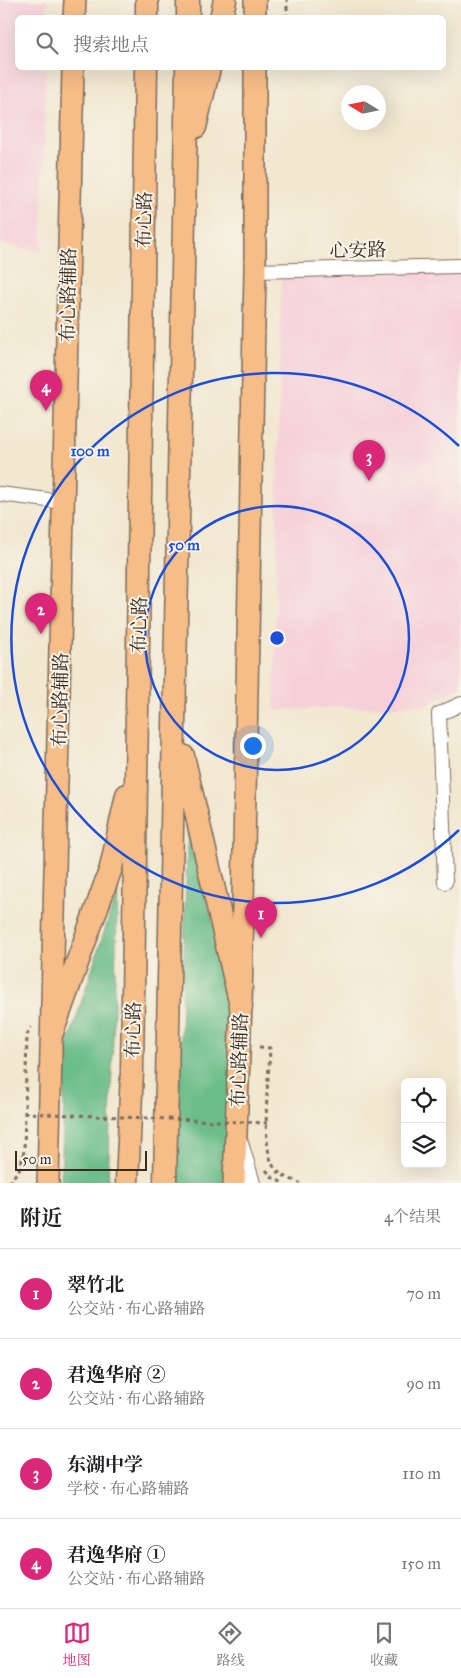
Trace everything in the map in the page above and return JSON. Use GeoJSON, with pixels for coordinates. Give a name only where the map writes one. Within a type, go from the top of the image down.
{"type":"FeatureCollection","features":[{"type":"Feature","properties":{"kind":"highway"},"geometry":{"type":"LineString","coordinates":[[147,0],[147,15]]}},
{"type":"Feature","properties":{"kind":"highway"},"geometry":{"type":"LineString","coordinates":[[188,0],[188,15]]}},
{"type":"Feature","properties":{"kind":"highway"},"geometry":{"type":"LineString","coordinates":[[222,15],[225,0]]}},
{"type":"Feature","properties":{"kind":"highway","name":"布心路"},"geometry":{"type":"LineString","coordinates":[[127,1183],[132,1070],[146,70]]}},
{"type":"Feature","properties":{"kind":"highway","name":"布心路"},"geometry":{"type":"LineString","coordinates":[[165,1183],[187,70]]}},
{"type":"Feature","properties":{"kind":"highway"},"geometry":{"type":"LineString","coordinates":[[185,169],[209,70]]}},
{"type":"Feature","properties":{"kind":"highway"},"geometry":{"type":"LineString","coordinates":[[175,723],[241,1006]]}},
{"type":"Feature","properties":{"kind":"highway"},"geometry":{"type":"LineString","coordinates":[[53,1030],[111,868],[137,745]]}},
{"type":"Feature","properties":{"kind":"main road"},"geometry":{"type":"LineString","coordinates":[[74,15],[75,0]]}},
{"type":"Feature","properties":{"kind":"main road"},"geometry":{"type":"LineString","coordinates":[[255,0],[255,15]]}},
{"type":"Feature","properties":{"kind":"main road","name":"布心路辅路"},"geometry":{"type":"LineString","coordinates":[[47,1178],[53,1030],[73,70]]}},
{"type":"Feature","properties":{"kind":"main road","name":"布心路辅路"},"geometry":{"type":"LineString","coordinates":[[234,1183],[241,1006],[255,271],[255,70]]}},
{"type":"Feature","properties":{"kind":"street","name":"心安路"},"geometry":{"type":"LineString","coordinates":[[255,271],[461,266]]}},
{"type":"Feature","properties":{"kind":"street"},"geometry":{"type":"LineString","coordinates":[[0,494],[64,502]]}},
{"type":"Feature","properties":{"kind":"street"},"geometry":{"type":"LineString","coordinates":[[445,882],[439,714],[461,704]]}},
{"type":"Feature","properties":{"kind":"street"},"geometry":{"type":"LineString","coordinates":[[237,1135],[251,1183]]}},
{"type":"Feature","properties":{"kind":"path"},"geometry":{"type":"LineString","coordinates":[[287,0],[287,15]]}},
{"type":"Feature","properties":{"kind":"path"},"geometry":{"type":"LineString","coordinates":[[12,1182],[20,1168],[24,1151],[27,1034]]}},
{"type":"Feature","properties":{"kind":"path"},"geometry":{"type":"LineString","coordinates":[[259,1048],[270,1048],[267,1123],[269,1152],[274,1167],[283,1175],[300,1183]]}},
{"type":"Feature","properties":{"kind":"path"},"geometry":{"type":"LineString","coordinates":[[24,1113],[267,1123]]}},
{"type":"Feature","properties":{"kind":"shaded area"},"geometry":{"type":"Polygon","coordinates":[[[0,0],[47,0],[47,15],[15,15],[15,70],[46,70],[42,252],[0,244],[0,0]]]}},
{"type":"Feature","properties":{"kind":"shaded area"},"geometry":{"type":"Polygon","coordinates":[[[461,270],[461,687],[427,705],[274,710],[281,276],[461,270]]]}},
{"type":"Feature","properties":{"kind":"green space"},"geometry":{"type":"Polygon","coordinates":[[[188,822],[235,1013],[226,1183],[176,1183],[188,822]]]}},
{"type":"Feature","properties":{"kind":"green space"},"geometry":{"type":"Polygon","coordinates":[[[118,889],[108,1183],[61,1183],[66,1050],[118,889]]]}},
{"type":"Feature","properties":{"kind":"place","name":"君逸华府 ①"},"geometry":{"type":"Point","coordinates":[46,411]}},
{"type":"Feature","properties":{"kind":"place","name":"东湖中学"},"geometry":{"type":"Point","coordinates":[369,481]}},
{"type":"Feature","properties":{"kind":"place","name":"君逸华府 ②"},"geometry":{"type":"Point","coordinates":[41,634]}},
{"type":"Feature","properties":{"kind":"place","name":"翠竹北"},"geometry":{"type":"Point","coordinates":[261,938]}}]}
